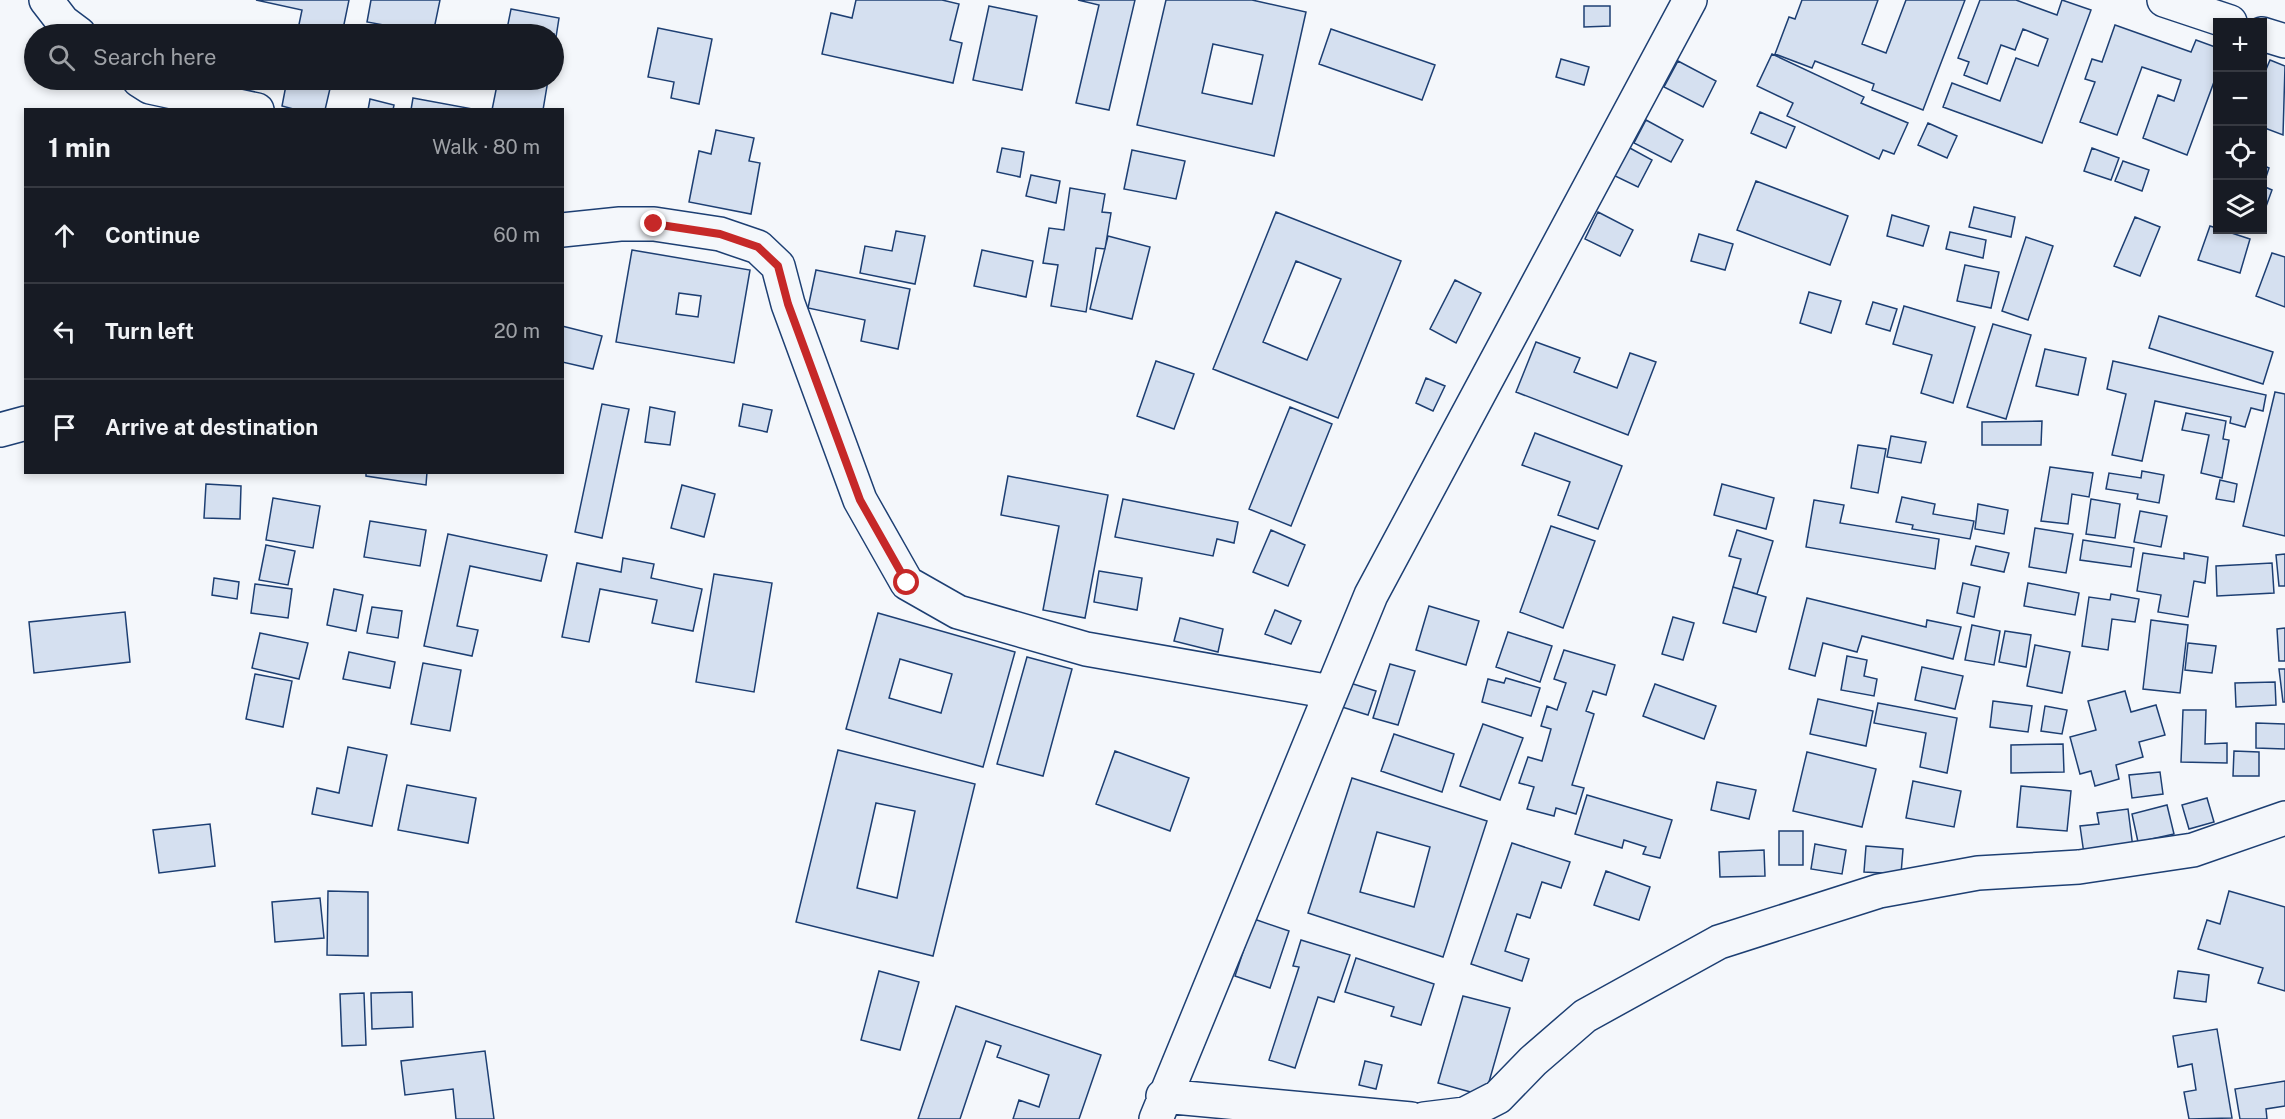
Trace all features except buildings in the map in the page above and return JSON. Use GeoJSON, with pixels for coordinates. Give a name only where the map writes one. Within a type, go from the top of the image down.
{"type":"FeatureCollection","features":[{"type":"Feature","properties":{"kind":"street"},"geometry":{"type":"LineString","coordinates":[[46,0],[66,24]]}},
{"type":"Feature","properties":{"kind":"street"},"geometry":{"type":"LineString","coordinates":[[1411,1119],[1160,1108],[1371,595],[1689,0]]}},
{"type":"Feature","properties":{"kind":"street"},"geometry":{"type":"LineString","coordinates":[[2164,0],[2218,18]]}},
{"type":"Feature","properties":{"kind":"street"},"geometry":{"type":"LineString","coordinates":[[2267,36],[2285,41]]}},
{"type":"Feature","properties":{"kind":"street"},"geometry":{"type":"LineString","coordinates":[[164,90],[248,108]]}},
{"type":"Feature","properties":{"kind":"street"},"geometry":{"type":"LineString","coordinates":[[564,230],[620,224],[654,224],[720,234],[758,247],[778,266],[788,304],[860,500],[907,583],[958,612],[1086,649],[1331,692]]}},
{"type":"Feature","properties":{"kind":"street"},"geometry":{"type":"LineString","coordinates":[[0,430],[24,424]]}},
{"type":"Feature","properties":{"kind":"street"},"geometry":{"type":"LineString","coordinates":[[1424,1119],[1465,1114],[1498,1097],[1533,1061],[1585,1016],[1719,942],[1879,891],[1978,873],[2079,867],[2193,850],[2285,818]]}},
{"type":"Feature","properties":{"kind":"route"},"geometry":{"type":"LineString","coordinates":[[654,224],[720,234],[758,247],[778,266],[788,304],[860,500],[907,583]]}}]}
